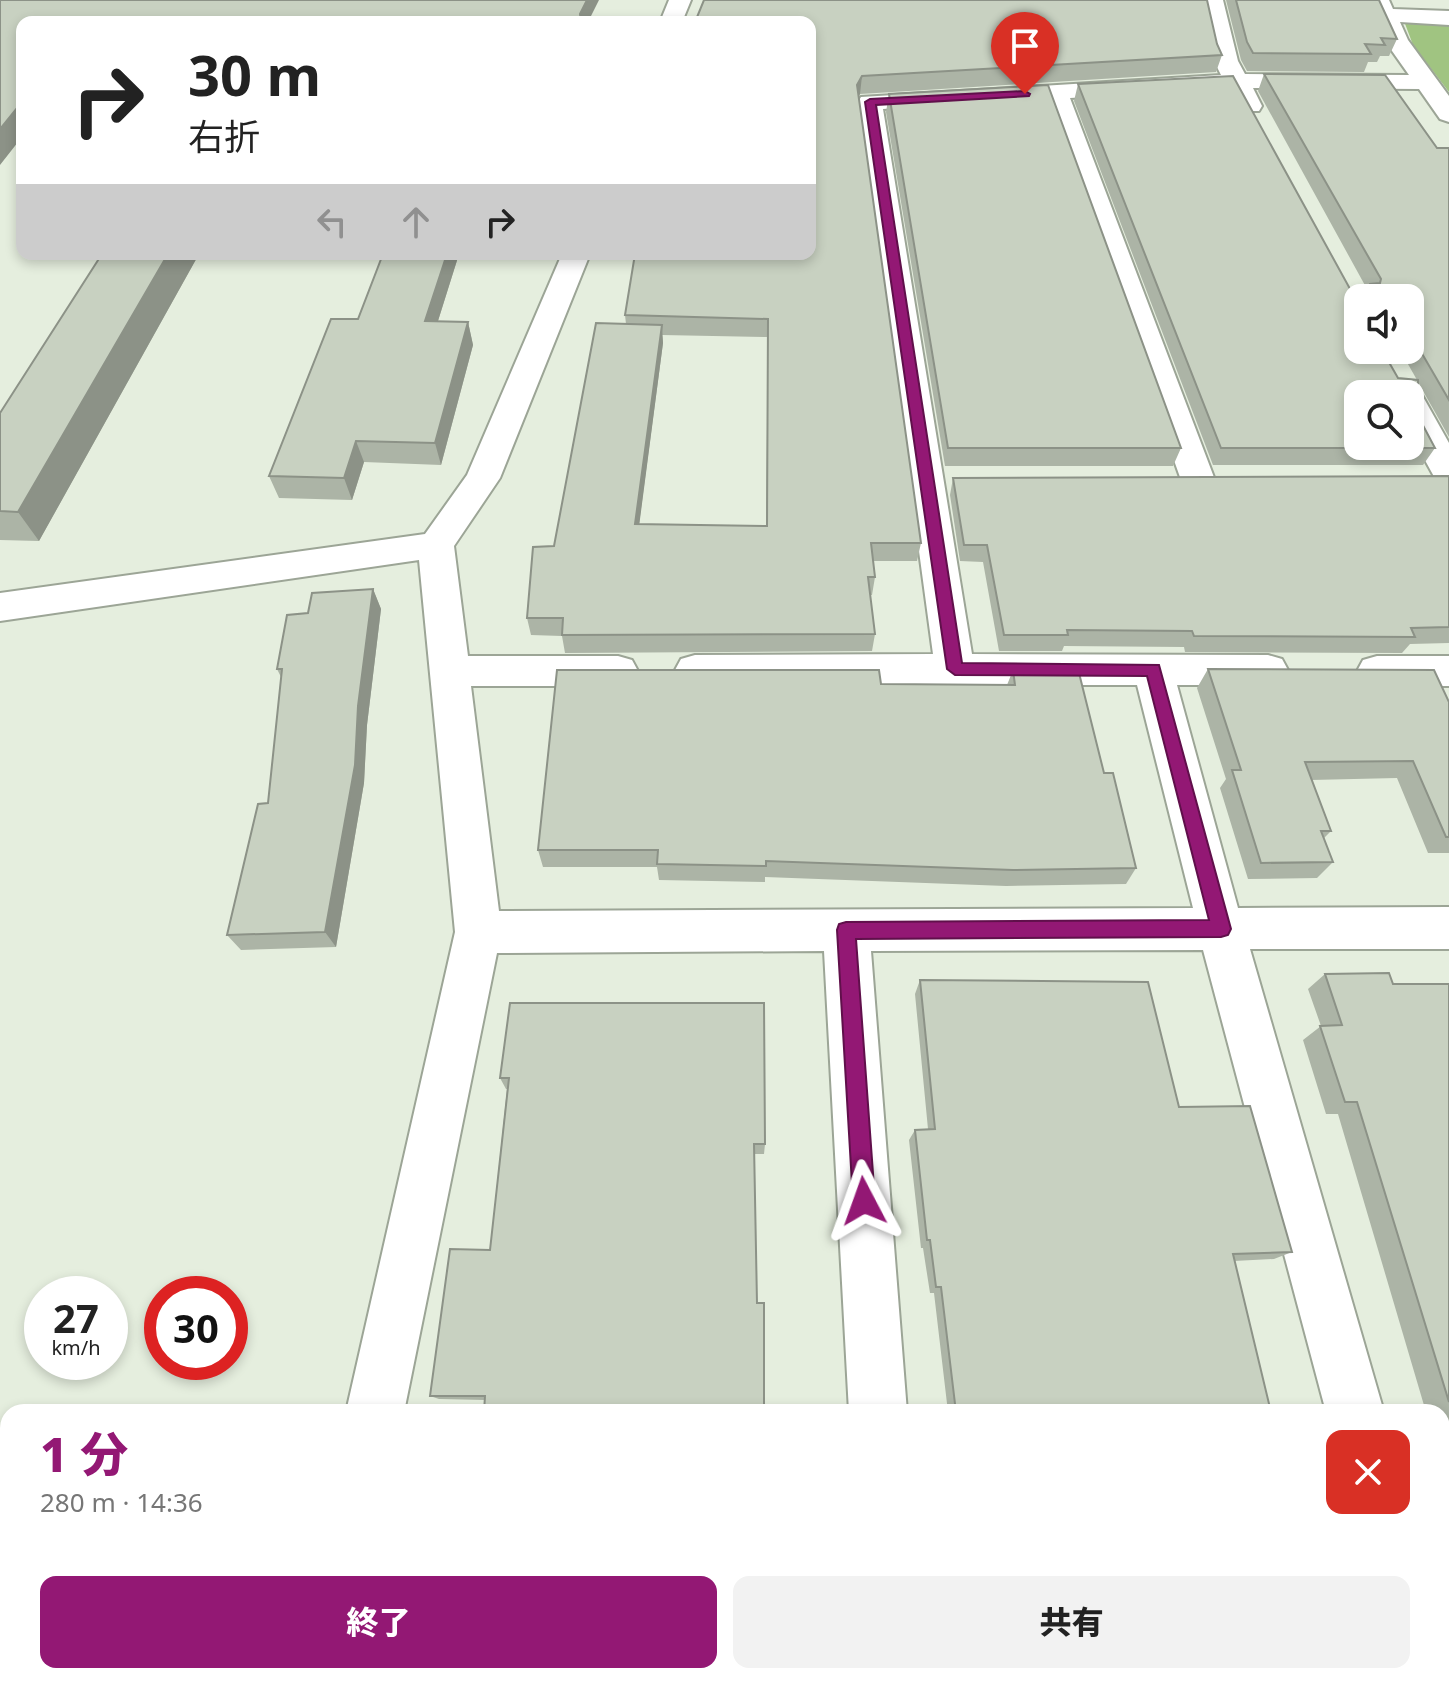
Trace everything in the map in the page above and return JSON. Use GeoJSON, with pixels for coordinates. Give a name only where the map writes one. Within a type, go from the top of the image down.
{"type":"FeatureCollection","features":[{"type":"Feature","properties":{"kind":"street"},"geometry":{"type":"LineString","coordinates":[[1212,0],[1226,61],[1265,135]]}},
{"type":"Feature","properties":{"kind":"street"},"geometry":{"type":"LineString","coordinates":[[1381,7],[1449,18]]}},
{"type":"Feature","properties":{"kind":"street"},"geometry":{"type":"LineString","coordinates":[[1381,7],[1397,41],[1449,114]]}},
{"type":"Feature","properties":{"kind":"street"},"geometry":{"type":"LineString","coordinates":[[955,669],[944,481],[870,102],[1236,81],[1426,82]]}},
{"type":"Feature","properties":{"kind":"street"},"geometry":{"type":"LineString","coordinates":[[1056,92],[1197,480]]}},
{"type":"Feature","properties":{"kind":"street"},"geometry":{"type":"LineString","coordinates":[[377,1404],[478,932],[436,545],[483,478],[574,260]]}},
{"type":"Feature","properties":{"kind":"street"},"geometry":{"type":"LineString","coordinates":[[1424,438],[1439,477]]}},
{"type":"Feature","properties":{"kind":"street"},"geometry":{"type":"LineString","coordinates":[[0,607],[436,545]]}},
{"type":"Feature","properties":{"kind":"street"},"geometry":{"type":"LineString","coordinates":[[1153,670],[1221,929],[1353,1404]]}},
{"type":"Feature","properties":{"kind":"street"},"geometry":{"type":"LineString","coordinates":[[451,671],[1449,671]]}},
{"type":"Feature","properties":{"kind":"street"},"geometry":{"type":"LineString","coordinates":[[478,932],[1449,928]]}},
{"type":"Feature","properties":{"kind":"street"},"geometry":{"type":"LineString","coordinates":[[846,930],[877,1404]]}},
{"type":"Feature","properties":{"kind":"green space"},"geometry":{"type":"Polygon","coordinates":[[[1404,21],[1449,23],[1449,92],[1413,45],[1404,21]]]}},
{"type":"Feature","properties":{"kind":"building"},"geometry":{"type":"Polygon","coordinates":[[[0,0],[587,0],[580,16],[16,16],[16,109],[0,129],[0,0]]]}},
{"type":"Feature","properties":{"kind":"building"},"geometry":{"type":"Polygon","coordinates":[[[704,0],[1207,0],[1222,55],[862,76],[857,85],[921,543],[871,543],[875,577],[868,577],[875,634],[562,635],[563,618],[527,618],[533,547],[554,546],[596,323],[662,325],[635,524],[767,526],[768,319],[625,315],[634,260],[816,260],[816,16],[697,16],[704,0]]]}},
{"type":"Feature","properties":{"kind":"building"},"geometry":{"type":"Polygon","coordinates":[[[1236,0],[1379,0],[1397,39],[1381,38],[1385,45],[1365,44],[1371,54],[1253,53],[1236,0]]]}},
{"type":"Feature","properties":{"kind":"building"},"geometry":{"type":"Polygon","coordinates":[[[1264,74],[1385,75],[1437,148],[1449,148],[1449,400],[1424,357],[1424,284],[1370,284],[1380,283],[1381,279],[1264,74]]]}},
{"type":"Feature","properties":{"kind":"building"},"geometry":{"type":"Polygon","coordinates":[[[1233,76],[1347,284],[1344,284],[1344,364],[1390,364],[1398,378],[1418,380],[1344,380],[1344,448],[1221,448],[1078,84],[1233,76]]]}},
{"type":"Feature","properties":{"kind":"building"},"geometry":{"type":"Polygon","coordinates":[[[1048,85],[1181,448],[948,448],[889,94],[1048,85]]]}},
{"type":"Feature","properties":{"kind":"building"},"geometry":{"type":"Polygon","coordinates":[[[98,260],[165,260],[18,512],[0,511],[0,413],[98,260]]]}},
{"type":"Feature","properties":{"kind":"building"},"geometry":{"type":"Polygon","coordinates":[[[381,260],[445,260],[425,321],[468,322],[435,443],[356,441],[344,478],[269,476],[331,319],[358,319],[381,260]]]}},
{"type":"Feature","properties":{"kind":"building"},"geometry":{"type":"Polygon","coordinates":[[[1424,427],[1435,448],[1424,448],[1424,427]]]}},
{"type":"Feature","properties":{"kind":"building"},"geometry":{"type":"Polygon","coordinates":[[[1449,476],[1449,627],[1411,628],[1415,637],[1194,636],[1192,631],[1067,630],[1068,635],[1004,635],[987,545],[964,545],[953,478],[1449,476]]]}},
{"type":"Feature","properties":{"kind":"building"},"geometry":{"type":"Polygon","coordinates":[[[373,589],[358,706],[355,765],[325,932],[227,935],[258,804],[268,803],[282,669],[277,669],[287,615],[308,613],[312,593],[373,589]]]}},
{"type":"Feature","properties":{"kind":"building"},"geometry":{"type":"Polygon","coordinates":[[[1078,669],[1104,773],[1113,773],[1136,868],[1013,870],[766,861],[766,866],[657,864],[658,850],[538,850],[557,670],[879,670],[881,684],[1015,685],[1013,670],[1078,669]]]}},
{"type":"Feature","properties":{"kind":"building"},"geometry":{"type":"Polygon","coordinates":[[[1208,669],[1434,670],[1449,702],[1449,837],[1446,837],[1413,761],[1305,762],[1331,831],[1321,831],[1333,862],[1261,863],[1232,770],[1241,770],[1208,669]]]}},
{"type":"Feature","properties":{"kind":"building"},"geometry":{"type":"Polygon","coordinates":[[[1389,973],[1393,984],[1449,984],[1449,1402],[1357,1102],[1345,1102],[1320,1026],[1342,1025],[1325,974],[1389,973]]]}},
{"type":"Feature","properties":{"kind":"building"},"geometry":{"type":"Polygon","coordinates":[[[920,980],[1148,982],[1179,1107],[1250,1106],[1292,1252],[1233,1254],[1269,1404],[955,1404],[941,1287],[936,1287],[930,1240],[927,1240],[915,1130],[935,1129],[920,980]]]}},
{"type":"Feature","properties":{"kind":"building"},"geometry":{"type":"Polygon","coordinates":[[[510,1003],[764,1003],[765,1144],[754,1144],[757,1303],[764,1303],[764,1404],[484,1404],[485,1396],[430,1396],[450,1249],[490,1250],[509,1078],[500,1078],[510,1003]]]}},
{"type":"Feature","properties":{"kind":"route"},"geometry":{"type":"LineString","coordinates":[[864,1201],[846,930],[1221,929],[1153,670],[955,669],[870,102],[1025,94]]}}]}
